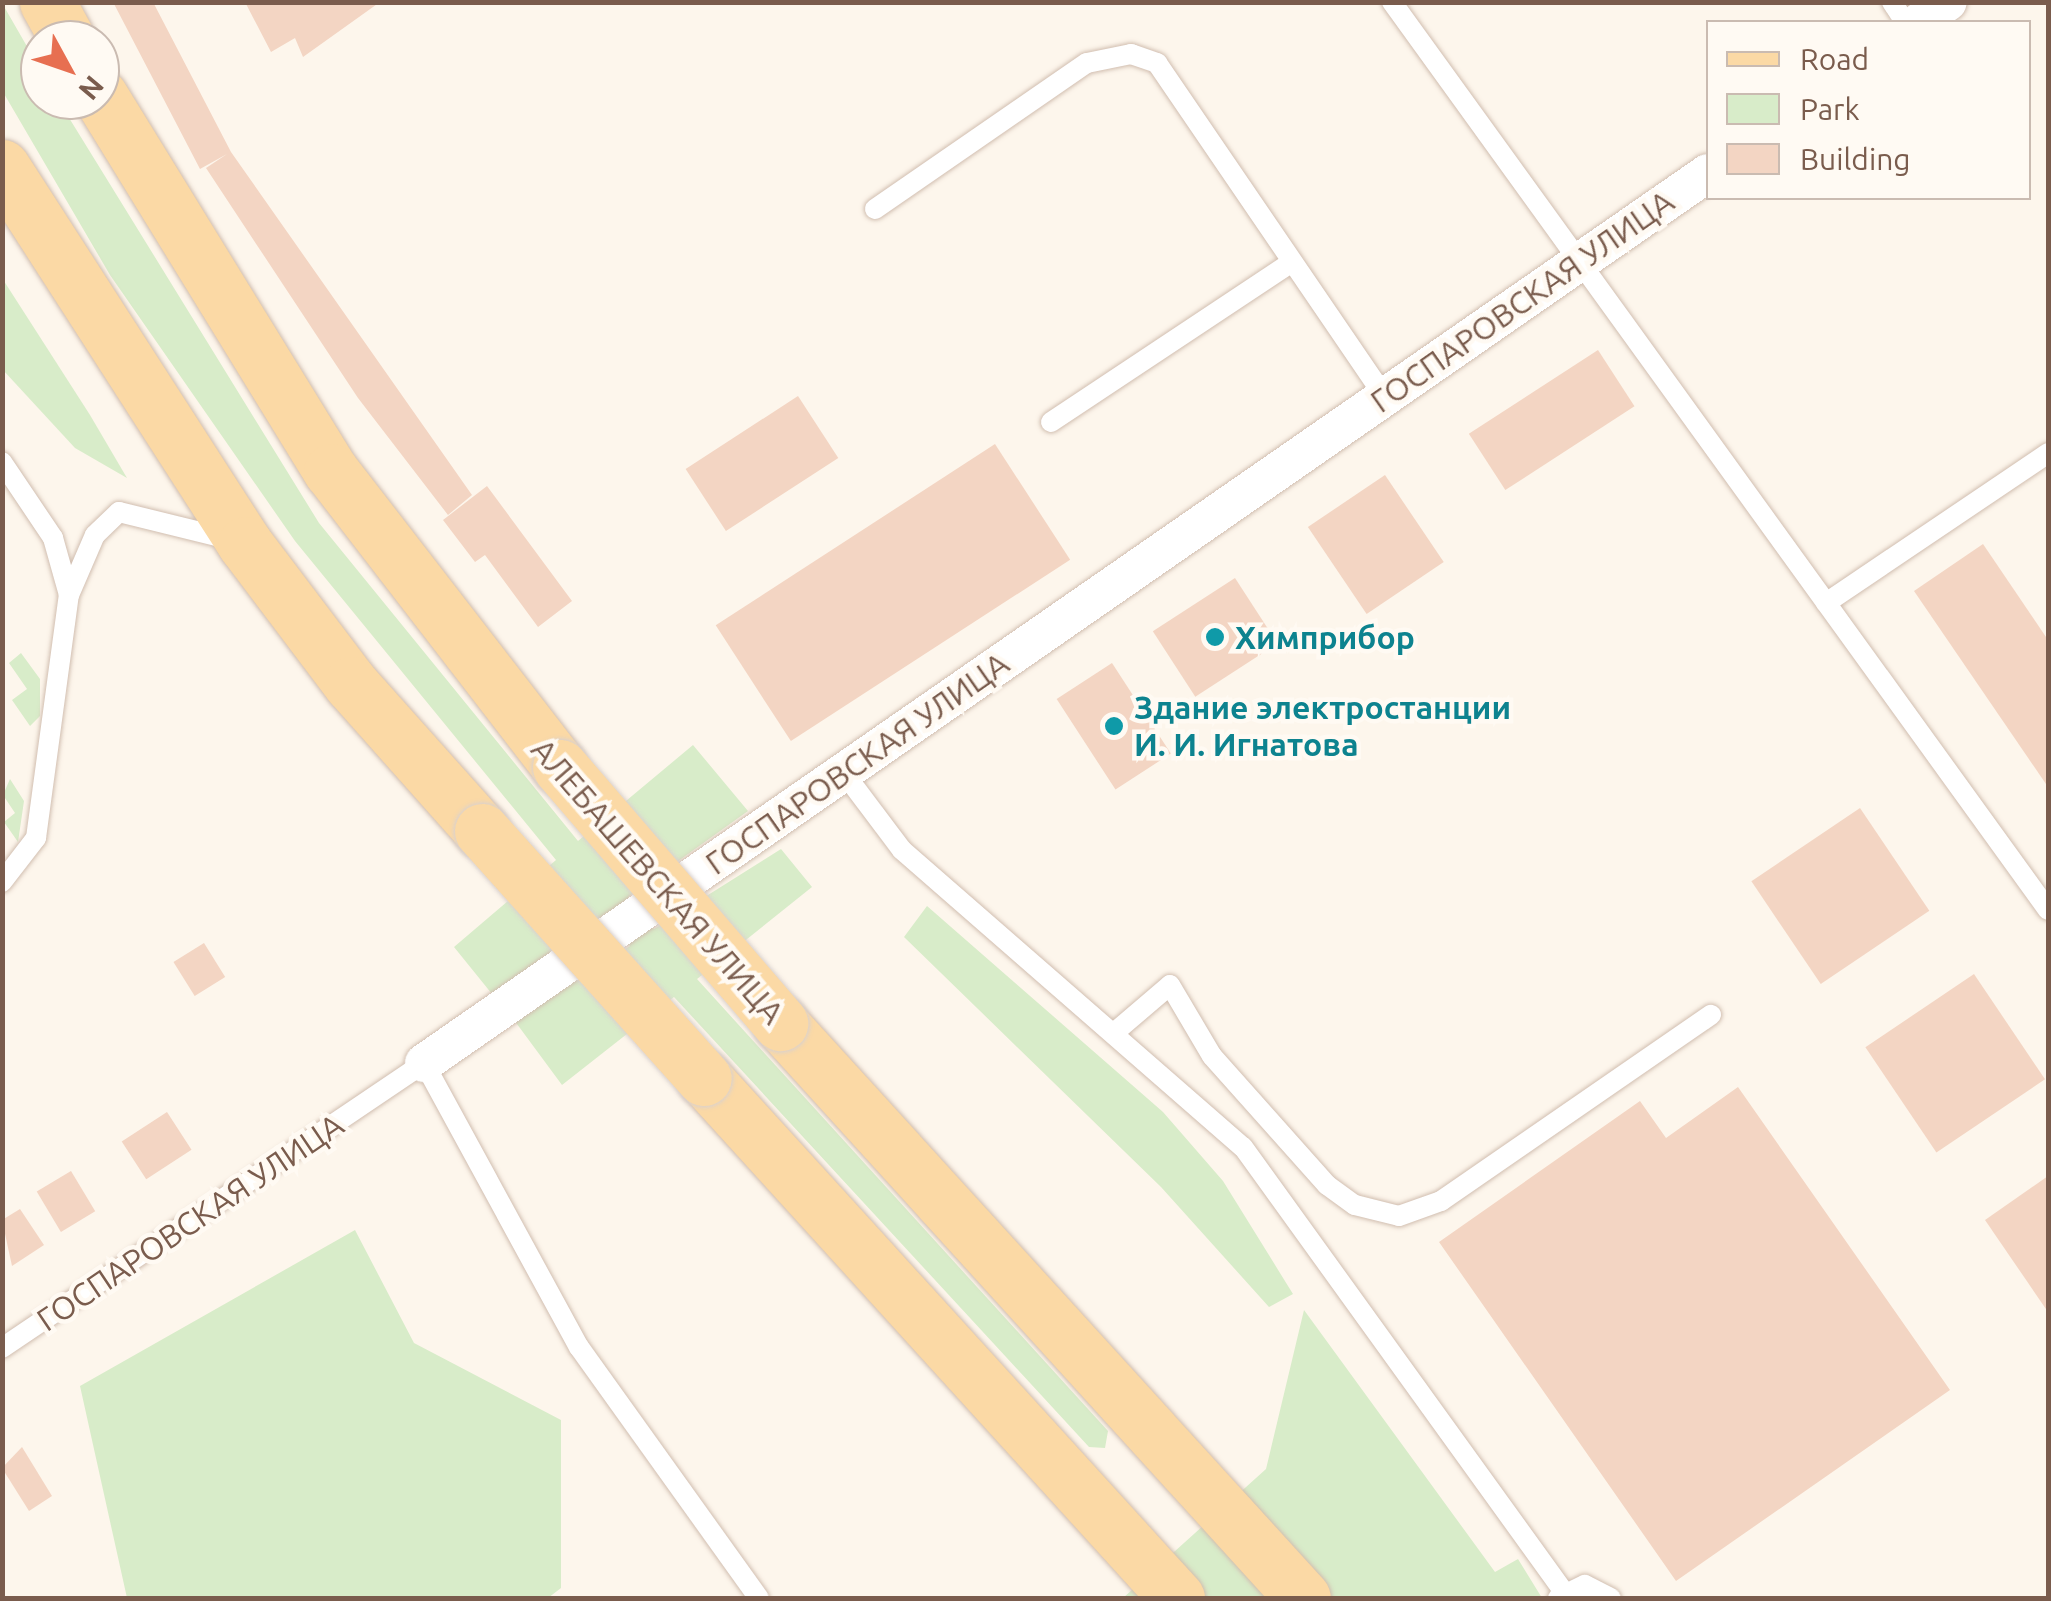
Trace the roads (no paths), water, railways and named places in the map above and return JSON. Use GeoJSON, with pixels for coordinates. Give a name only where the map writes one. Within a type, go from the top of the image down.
{"type":"FeatureCollection","features":[{"type":"Feature","properties":{"kind":"main road","name":"АЛЕБАШЕВСКАЯ УЛИЦА"},"geometry":{"type":"LineString","coordinates":[[115,120],[331,471],[560,767],[780,1023],[1303,1598]]}},
{"type":"Feature","properties":{"kind":"main road"},"geometry":{"type":"LineString","coordinates":[[2,168],[245,544],[351,684],[1177,1598]]}},
{"type":"Feature","properties":{"kind":"street"},"geometry":{"type":"LineString","coordinates":[[1922,20],[1948,2]]}},
{"type":"Feature","properties":{"kind":"street","name":"ГОСПАРОВСКАЯ УЛИЦА"},"geometry":{"type":"LineString","coordinates":[[424,1062],[1706,174]]}},
{"type":"Feature","properties":{"kind":"lane"},"geometry":{"type":"LineString","coordinates":[[1392,2],[2048,910]]}},
{"type":"Feature","properties":{"kind":"lane"},"geometry":{"type":"LineString","coordinates":[[875,209],[1087,63],[1131,54],[1157,63],[1385,396]]}},
{"type":"Feature","properties":{"kind":"lane"},"geometry":{"type":"LineString","coordinates":[[1052,422],[1292,262]]}},
{"type":"Feature","properties":{"kind":"lane"},"geometry":{"type":"LineString","coordinates":[[1826,603],[2048,454]]}},
{"type":"Feature","properties":{"kind":"lane"},"geometry":{"type":"LineString","coordinates":[[2,462],[53,538],[69,594]]}},
{"type":"Feature","properties":{"kind":"lane"},"geometry":{"type":"LineString","coordinates":[[2,882],[36,838],[69,594],[96,536],[119,512],[245,544]]}},
{"type":"Feature","properties":{"kind":"lane"},"geometry":{"type":"LineString","coordinates":[[844,773],[902,850],[1116,1032],[1243,1147],[1323,1247],[1561,1595],[1585,1584],[1611,1598]]}},
{"type":"Feature","properties":{"kind":"lane"},"geometry":{"type":"LineString","coordinates":[[1116,1032],[1170,986],[1212,1056],[1327,1185],[1355,1205],[1399,1216],[1441,1201],[1710,1015]]}},
{"type":"Feature","properties":{"kind":"lane"},"geometry":{"type":"LineString","coordinates":[[424,1062],[579,1347],[759,1598]]}},
{"type":"Feature","properties":{"kind":"lane","name":"ГОСПАРОВСКАЯ УЛИЦА"},"geometry":{"type":"LineString","coordinates":[[2,1348],[424,1062]]}},
{"type":"Feature","properties":{"kind":"place","name":"Химприбор"},"geometry":{"type":"Point","coordinates":[1215,637]}},
{"type":"Feature","properties":{"kind":"place","name":"Здание электростанции И. И. Игнатова"},"geometry":{"type":"Point","coordinates":[1114,726]}}]}
